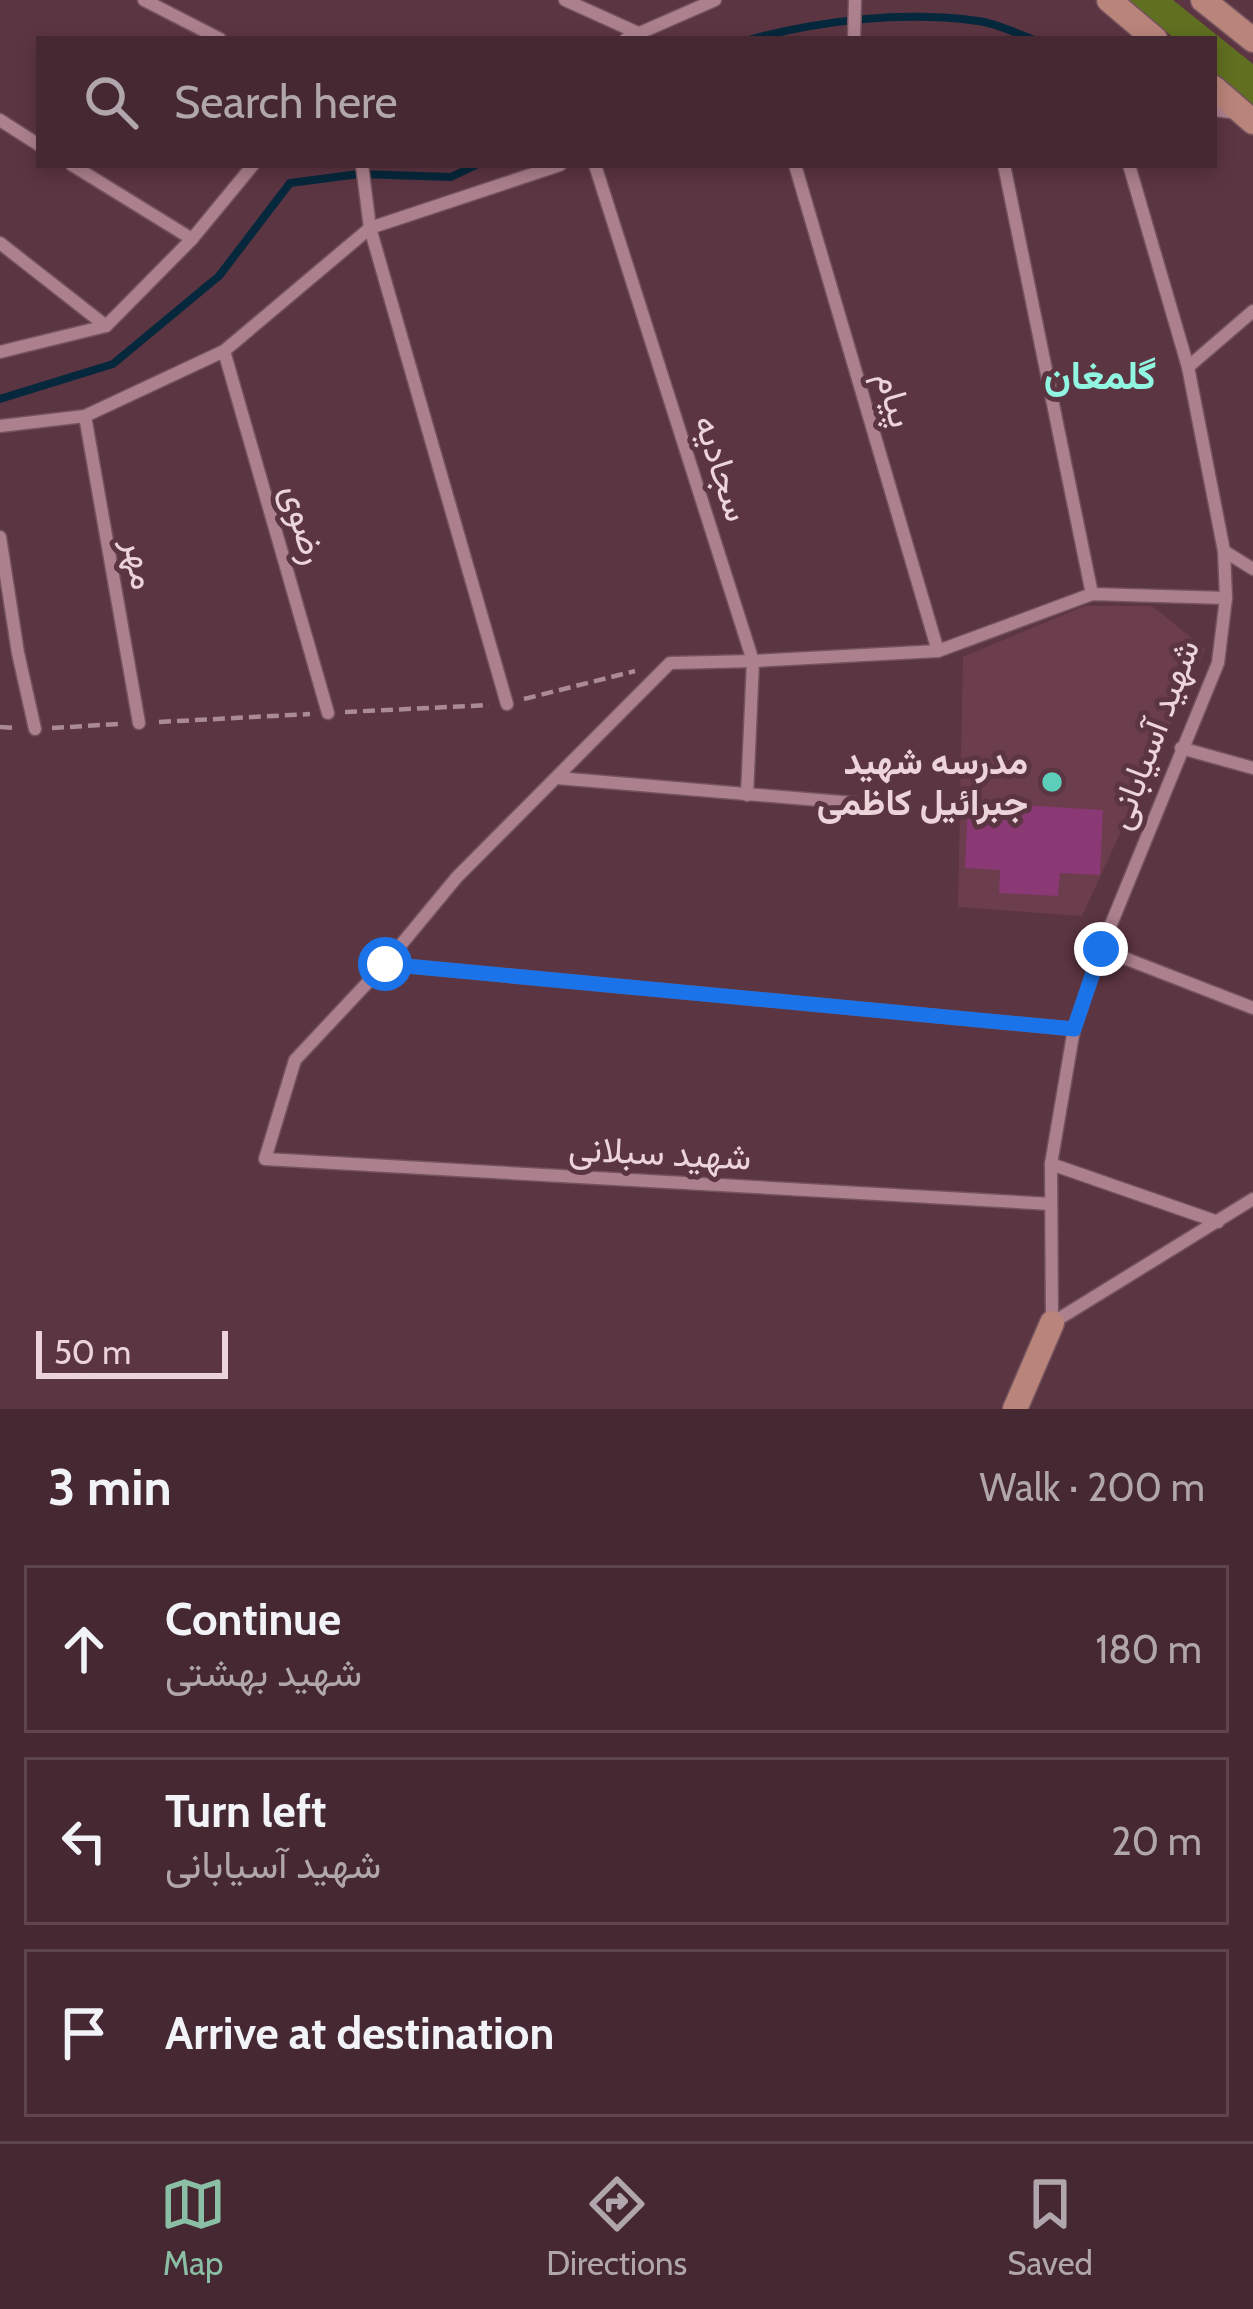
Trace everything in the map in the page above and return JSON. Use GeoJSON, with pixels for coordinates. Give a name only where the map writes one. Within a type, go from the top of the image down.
{"type":"FeatureCollection","features":[{"type":"Feature","properties":{"kind":"main road"},"geometry":{"type":"LineString","coordinates":[[1108,0],[1151,36]]}},
{"type":"Feature","properties":{"kind":"main road"},"geometry":{"type":"LineString","coordinates":[[1203,0],[1253,40]]}},
{"type":"Feature","properties":{"kind":"main road"},"geometry":{"type":"LineString","coordinates":[[1217,91],[1249,118]]}},
{"type":"Feature","properties":{"kind":"main road"},"geometry":{"type":"LineString","coordinates":[[1015,1409],[1052,1323]]}},
{"type":"Feature","properties":{"kind":"street"},"geometry":{"type":"LineString","coordinates":[[143,0],[214,36]]}},
{"type":"Feature","properties":{"kind":"street"},"geometry":{"type":"LineString","coordinates":[[566,0],[632,36],[715,0]]}},
{"type":"Feature","properties":{"kind":"street"},"geometry":{"type":"LineString","coordinates":[[854,36],[855,0]]}},
{"type":"Feature","properties":{"kind":"street"},"geometry":{"type":"LineString","coordinates":[[1217,111],[1249,118]]}},
{"type":"Feature","properties":{"kind":"street"},"geometry":{"type":"LineString","coordinates":[[0,120],[36,143]]}},
{"type":"Feature","properties":{"kind":"street"},"geometry":{"type":"LineString","coordinates":[[77,168],[192,239]]}},
{"type":"Feature","properties":{"kind":"street"},"geometry":{"type":"LineString","coordinates":[[0,352],[106,326],[192,239],[251,168]]}},
{"type":"Feature","properties":{"kind":"street"},"geometry":{"type":"LineString","coordinates":[[362,168],[370,228],[507,704]]}},
{"type":"Feature","properties":{"kind":"street"},"geometry":{"type":"LineString","coordinates":[[0,426],[85,416],[224,351],[370,228],[551,168]]}},
{"type":"Feature","properties":{"kind":"street","name":"سجادیه"},"geometry":{"type":"LineString","coordinates":[[596,168],[753,661],[747,795]]}},
{"type":"Feature","properties":{"kind":"street","name":"پیام"},"geometry":{"type":"LineString","coordinates":[[796,168],[938,651]]}},
{"type":"Feature","properties":{"kind":"street"},"geometry":{"type":"LineString","coordinates":[[1005,168],[1092,594]]}},
{"type":"Feature","properties":{"kind":"street","name":"شهید آسیابانی"},"geometry":{"type":"LineString","coordinates":[[1052,1323],[1051,1164],[1074,1029],[1101,949],[1218,663],[1226,598],[1224,551],[1188,367],[1130,168]]}},
{"type":"Feature","properties":{"kind":"street"},"geometry":{"type":"LineString","coordinates":[[0,243],[106,326]]}},
{"type":"Feature","properties":{"kind":"street"},"geometry":{"type":"LineString","coordinates":[[1188,367],[1253,311]]}},
{"type":"Feature","properties":{"kind":"street","name":"رضوی"},"geometry":{"type":"LineString","coordinates":[[224,351],[328,713]]}},
{"type":"Feature","properties":{"kind":"street","name":"مهر"},"geometry":{"type":"LineString","coordinates":[[85,416],[139,723]]}},
{"type":"Feature","properties":{"kind":"street"},"geometry":{"type":"LineString","coordinates":[[0,537],[35,729]]}},
{"type":"Feature","properties":{"kind":"street"},"geometry":{"type":"LineString","coordinates":[[1224,551],[1253,569]]}},
{"type":"Feature","properties":{"kind":"street"},"geometry":{"type":"LineString","coordinates":[[385,964],[458,877],[670,663],[938,651],[1092,594],[1226,598]]}},
{"type":"Feature","properties":{"kind":"street"},"geometry":{"type":"LineString","coordinates":[[1181,748],[1253,768]]}},
{"type":"Feature","properties":{"kind":"street"},"geometry":{"type":"LineString","coordinates":[[557,778],[854,803]]}},
{"type":"Feature","properties":{"kind":"street"},"geometry":{"type":"LineString","coordinates":[[1101,949],[1253,1008]]}},
{"type":"Feature","properties":{"kind":"street"},"geometry":{"type":"LineString","coordinates":[[385,964],[1074,1029]]}},
{"type":"Feature","properties":{"kind":"street","name":"شهید سبلانی"},"geometry":{"type":"LineString","coordinates":[[385,964],[295,1060],[265,1159],[1051,1204]]}},
{"type":"Feature","properties":{"kind":"street"},"geometry":{"type":"LineString","coordinates":[[1051,1164],[1218,1222]]}},
{"type":"Feature","properties":{"kind":"street"},"geometry":{"type":"LineString","coordinates":[[1052,1323],[1253,1198]]}},
{"type":"Feature","properties":{"kind":"shaded area","name":"مدرسه شهید جبرائیل کاظمی"},"geometry":{"type":"Polygon","coordinates":[[[1084,606],[1152,606],[1205,649],[1082,916],[958,907],[963,657],[1084,606]]]}},
{"type":"Feature","properties":{"kind":"green space"},"geometry":{"type":"Polygon","coordinates":[[[1129,0],[1173,0],[1253,64],[1253,107],[1217,76],[1217,36],[1171,36],[1129,0]]]}},
{"type":"Feature","properties":{"kind":"building"},"geometry":{"type":"Polygon","coordinates":[[[968,802],[1103,810],[1100,875],[1060,873],[1058,896],[999,893],[1000,870],[965,868],[968,802]]]}},
{"type":"Feature","properties":{"kind":"waterway"},"geometry":{"type":"LineString","coordinates":[[766,36],[835,22],[893,17],[985,22],[1024,36]]}},
{"type":"Feature","properties":{"kind":"waterway"},"geometry":{"type":"LineString","coordinates":[[0,399],[113,364],[219,276],[290,183],[359,174],[451,177],[470,168]]}},
{"type":"Feature","properties":{"kind":"place","name":"مدرسه شهید جبرائیل کاظمی"},"geometry":{"type":"Point","coordinates":[1052,782]}},
{"type":"Feature","properties":{"kind":"district","name":"گلمغان"},"geometry":{"type":"Point","coordinates":[1100,375]}},
{"type":"Feature","properties":{"kind":"route"},"geometry":{"type":"LineString","coordinates":[[385,964],[1074,1029],[1101,949]]}}]}
